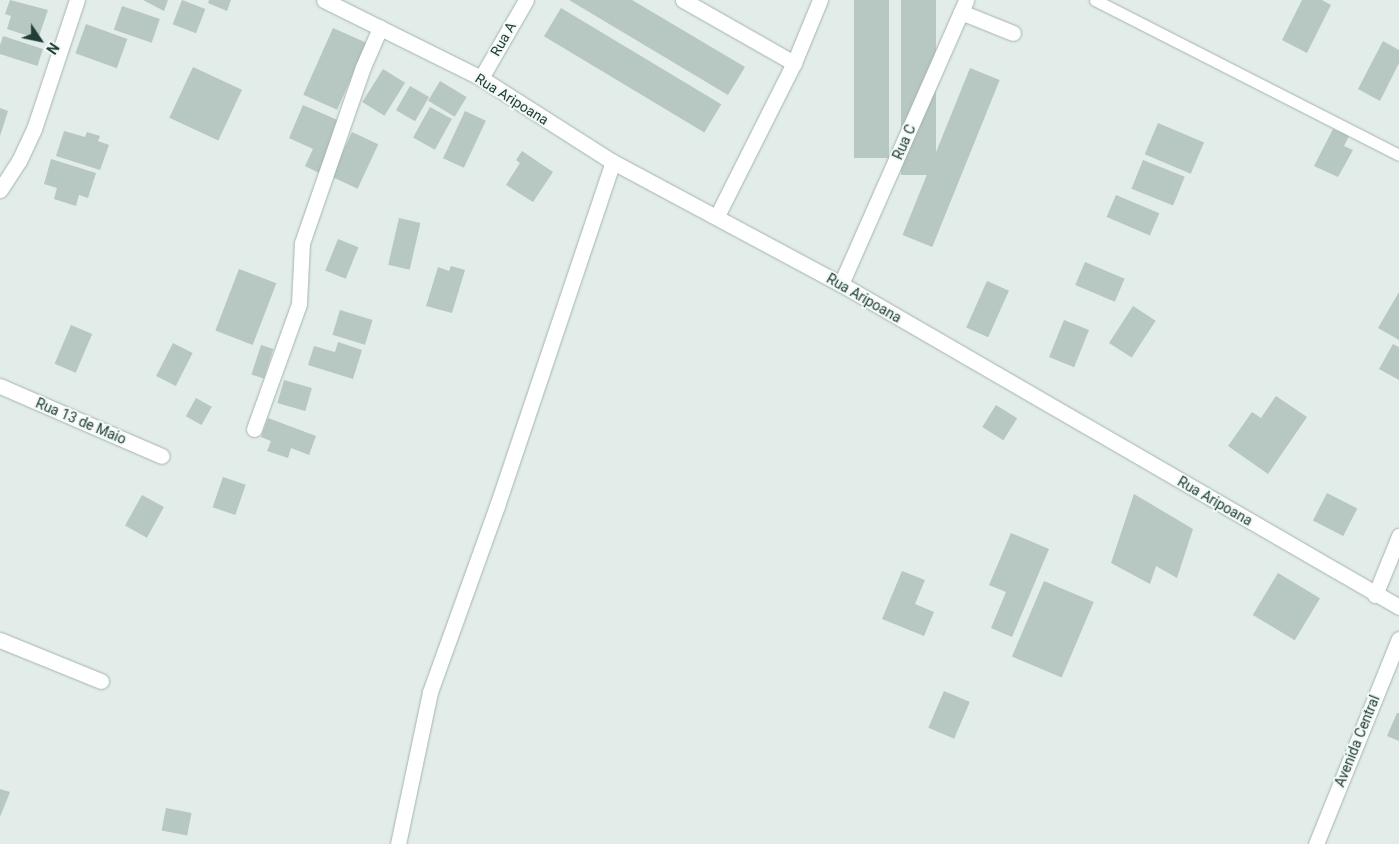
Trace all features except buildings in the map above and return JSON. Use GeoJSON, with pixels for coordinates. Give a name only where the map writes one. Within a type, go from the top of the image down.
{"type":"FeatureCollection","features":[{"type":"Feature","properties":{"kind":"street"},"geometry":{"type":"LineString","coordinates":[[0,190],[19,161],[34,129],[77,0]]}},
{"type":"Feature","properties":{"kind":"street","name":"Rua Aripoana"},"geometry":{"type":"LineString","coordinates":[[324,0],[481,78],[613,162],[841,284],[1375,595],[1399,607]]}},
{"type":"Feature","properties":{"kind":"street","name":"Rua A"},"geometry":{"type":"LineString","coordinates":[[481,78],[526,0]]}},
{"type":"Feature","properties":{"kind":"street"},"geometry":{"type":"LineString","coordinates":[[683,0],[794,64]]}},
{"type":"Feature","properties":{"kind":"street"},"geometry":{"type":"LineString","coordinates":[[717,216],[794,64],[820,0]]}},
{"type":"Feature","properties":{"kind":"street"},"geometry":{"type":"LineString","coordinates":[[963,6],[1013,33]]}},
{"type":"Feature","properties":{"kind":"street","name":"Rua C"},"geometry":{"type":"LineString","coordinates":[[841,284],[963,6]]}},
{"type":"Feature","properties":{"kind":"street"},"geometry":{"type":"LineString","coordinates":[[254,429],[299,304],[302,243],[363,67],[380,28]]}},
{"type":"Feature","properties":{"kind":"street"},"geometry":{"type":"LineString","coordinates":[[398,844],[430,692],[497,506],[613,162]]}},
{"type":"Feature","properties":{"kind":"street","name":"Rua 13 de Maio"},"geometry":{"type":"LineString","coordinates":[[0,386],[162,456]]}},
{"type":"Feature","properties":{"kind":"street"},"geometry":{"type":"LineString","coordinates":[[1375,595],[1399,536]]}},
{"type":"Feature","properties":{"kind":"street","name":"Avenida Central"},"geometry":{"type":"LineString","coordinates":[[1316,844],[1399,639]]}},
{"type":"Feature","properties":{"kind":"street"},"geometry":{"type":"LineString","coordinates":[[0,640],[100,681]]}},
{"type":"Feature","properties":{"kind":"lane"},"geometry":{"type":"LineString","coordinates":[[1095,0],[1399,155]]}}]}
